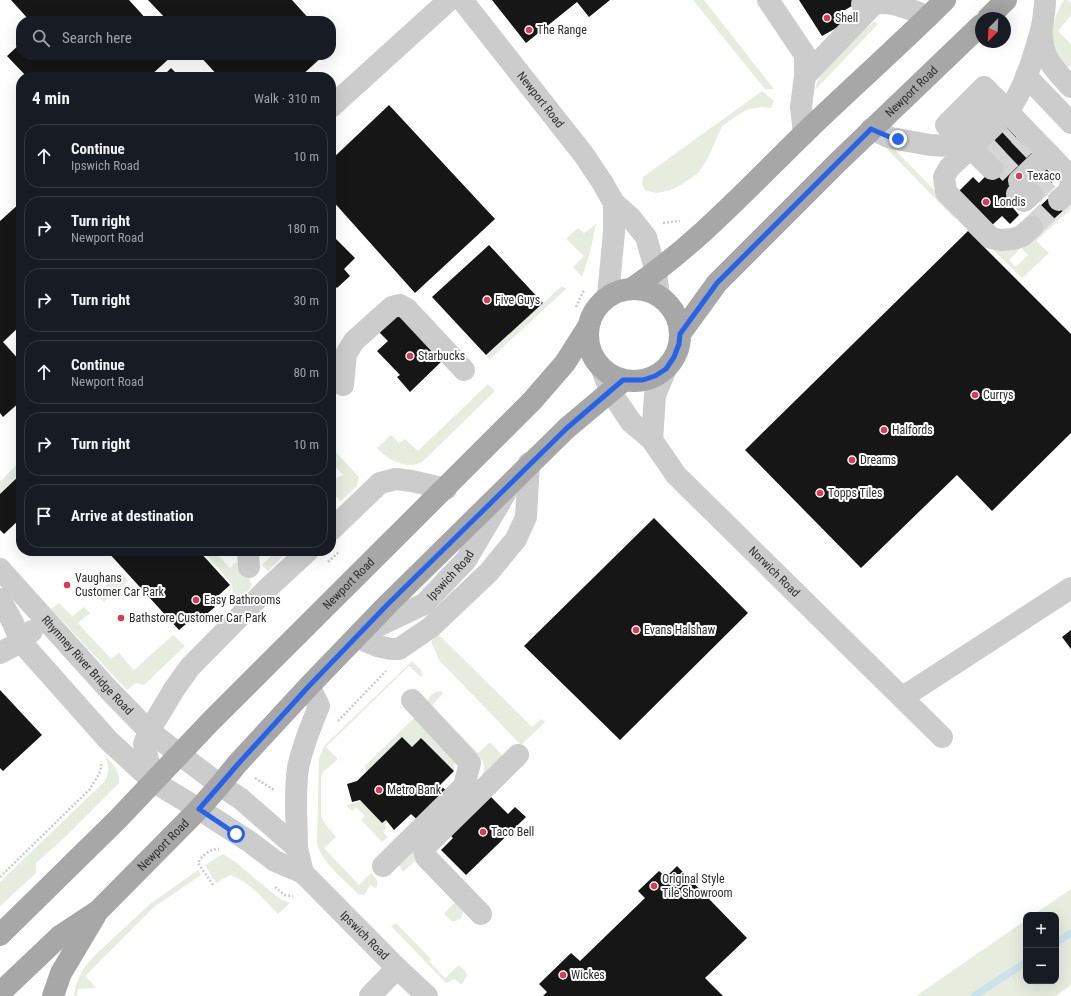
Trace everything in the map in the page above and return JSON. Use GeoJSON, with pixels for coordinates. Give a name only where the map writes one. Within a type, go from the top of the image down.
{"type":"FeatureCollection","features":[{"type":"Feature","properties":{"kind":"main road"},"geometry":{"type":"LineString","coordinates":[[631,288],[646,290],[659,296],[669,305],[676,316],[680,334],[679,344],[674,357],[666,369],[655,376],[616,386],[609,374],[601,368],[594,359],[589,349],[587,338],[588,327],[593,313],[601,301],[608,296],[631,288],[656,272],[706,231],[804,134],[945,0]]}},
{"type":"Feature","properties":{"kind":"main road"},"geometry":{"type":"LineString","coordinates":[[994,12],[1006,0]]}},
{"type":"Feature","properties":{"kind":"main road","name":"Newport Road"},"geometry":{"type":"LineString","coordinates":[[680,334],[717,283],[871,129],[975,31]]}},
{"type":"Feature","properties":{"kind":"main road","name":"Newport Road"},"geometry":{"type":"LineString","coordinates":[[0,935],[154,782],[222,710],[532,402],[565,363],[588,327]]}},
{"type":"Feature","properties":{"kind":"main road","name":"Newport Road"},"geometry":{"type":"LineString","coordinates":[[0,993],[60,936],[98,911],[199,809],[309,686],[356,637],[530,463],[567,428],[616,386]]}},
{"type":"Feature","properties":{"kind":"main road"},"geometry":{"type":"LineString","coordinates":[[53,996],[61,973],[98,911]]}},
{"type":"Feature","properties":{"kind":"street"},"geometry":{"type":"LineString","coordinates":[[336,103],[449,0]]}},
{"type":"Feature","properties":{"kind":"street","name":"Newport Road"},"geometry":{"type":"LineString","coordinates":[[462,0],[584,155],[614,203],[631,218],[646,237],[656,272],[659,296]]}},
{"type":"Feature","properties":{"kind":"street"},"geometry":{"type":"LineString","coordinates":[[768,0],[805,55],[805,76],[801,107],[804,134]]}},
{"type":"Feature","properties":{"kind":"street"},"geometry":{"type":"LineString","coordinates":[[1011,119],[1018,95],[1032,61],[1042,27],[1045,0]]}},
{"type":"Feature","properties":{"kind":"street"},"geometry":{"type":"LineString","coordinates":[[854,5],[885,2],[903,6],[928,17]]}},
{"type":"Feature","properties":{"kind":"street"},"geometry":{"type":"LineString","coordinates":[[805,76],[875,3]]}},
{"type":"Feature","properties":{"kind":"street"},"geometry":{"type":"LineString","coordinates":[[1042,27],[1042,38],[1046,57],[1052,67],[1071,87]]}},
{"type":"Feature","properties":{"kind":"street"},"geometry":{"type":"LineString","coordinates":[[1026,76],[1071,123]]}},
{"type":"Feature","properties":{"kind":"street"},"geometry":{"type":"LineString","coordinates":[[958,136],[1011,119]]}},
{"type":"Feature","properties":{"kind":"street"},"geometry":{"type":"LineString","coordinates":[[871,129],[892,138],[930,145],[1011,119]]}},
{"type":"Feature","properties":{"kind":"street"},"geometry":{"type":"LineString","coordinates":[[1011,119],[1062,177],[1023,192]]}},
{"type":"Feature","properties":{"kind":"street"},"geometry":{"type":"LineString","coordinates":[[958,136],[992,169]]}},
{"type":"Feature","properties":{"kind":"street"},"geometry":{"type":"LineString","coordinates":[[958,136],[950,168],[944,177],[946,192],[991,238],[1001,240],[1013,239],[1022,236],[1032,227]]}},
{"type":"Feature","properties":{"kind":"street","name":"Newport Road"},"geometry":{"type":"LineString","coordinates":[[608,296],[614,232],[614,203]]}},
{"type":"Feature","properties":{"kind":"street"},"geometry":{"type":"LineString","coordinates":[[343,385],[346,354],[354,341],[392,307],[400,305],[407,309],[464,370]]}},
{"type":"Feature","properties":{"kind":"street"},"geometry":{"type":"LineString","coordinates":[[652,440],[655,395],[666,369]]}},
{"type":"Feature","properties":{"kind":"street","name":"Norwich Road"},"geometry":{"type":"LineString","coordinates":[[616,386],[631,422],[652,440],[676,475],[942,737]]}},
{"type":"Feature","properties":{"kind":"street"},"geometry":{"type":"LineString","coordinates":[[356,637],[377,646],[399,649],[431,627],[489,572],[516,539],[526,517],[530,463]]}},
{"type":"Feature","properties":{"kind":"street"},"geometry":{"type":"LineString","coordinates":[[336,525],[380,483],[396,479],[446,489]]}},
{"type":"Feature","properties":{"kind":"street"},"geometry":{"type":"LineString","coordinates":[[154,782],[144,744],[149,731],[174,688],[190,667],[269,587],[303,556]]}},
{"type":"Feature","properties":{"kind":"street","name":"Rhymney River Bridge Road"},"geometry":{"type":"LineString","coordinates":[[0,569],[4,599],[21,642],[109,741],[154,782],[199,809]]}},
{"type":"Feature","properties":{"kind":"street"},"geometry":{"type":"LineString","coordinates":[[903,697],[1071,588]]}},
{"type":"Feature","properties":{"kind":"street","name":"Rhymney River Bridge Road"},"geometry":{"type":"LineString","coordinates":[[4,599],[44,619],[149,731],[220,785]]}},
{"type":"Feature","properties":{"kind":"street"},"geometry":{"type":"LineString","coordinates":[[0,653],[21,642],[44,619]]}},
{"type":"Feature","properties":{"kind":"street","name":"Ipswich Road"},"geometry":{"type":"LineString","coordinates":[[304,873],[297,848],[296,793],[299,766],[310,728],[319,706],[309,686]]}},
{"type":"Feature","properties":{"kind":"street"},"geometry":{"type":"LineString","coordinates":[[382,866],[464,786],[470,763],[412,700]]}},
{"type":"Feature","properties":{"kind":"street"},"geometry":{"type":"LineString","coordinates":[[481,914],[426,857],[424,850],[428,844],[518,755]]}},
{"type":"Feature","properties":{"kind":"street"},"geometry":{"type":"LineString","coordinates":[[220,785],[257,812],[297,848]]}},
{"type":"Feature","properties":{"kind":"street","name":"Ipswich Road"},"geometry":{"type":"LineString","coordinates":[[199,809],[276,861],[304,873],[397,968],[427,996]]}},
{"type":"Feature","properties":{"kind":"street"},"geometry":{"type":"LineString","coordinates":[[370,996],[397,968]]}},
{"type":"Feature","properties":{"kind":"path"},"geometry":{"type":"LineString","coordinates":[[575,310],[586,285]]}},
{"type":"Feature","properties":{"kind":"path"},"geometry":{"type":"LineString","coordinates":[[334,725],[386,671]]}},
{"type":"Feature","properties":{"kind":"path"},"geometry":{"type":"LineString","coordinates":[[0,876],[90,789],[93,782],[99,775],[101,766],[100,762]]}},
{"type":"Feature","properties":{"kind":"path"},"geometry":{"type":"LineString","coordinates":[[252,777],[272,790],[277,791]]}},
{"type":"Feature","properties":{"kind":"path"},"geometry":{"type":"LineString","coordinates":[[212,886],[198,863],[201,857],[213,849],[221,849]]}},
{"type":"Feature","properties":{"kind":"path"},"geometry":{"type":"LineString","coordinates":[[273,886],[285,896],[294,896]]}},
{"type":"Feature","properties":{"kind":"shaded area"},"geometry":{"type":"Polygon","coordinates":[[[693,0],[704,0],[774,89],[765,89],[693,0]]]}},
{"type":"Feature","properties":{"kind":"shaded area"},"geometry":{"type":"Polygon","coordinates":[[[1064,0],[1068,0],[1071,3],[1071,15],[1058,31],[1071,44],[1071,66],[1068,67],[1055,54],[1052,41],[1055,19],[1064,0]]]}},
{"type":"Feature","properties":{"kind":"shaded area"},"geometry":{"type":"Polygon","coordinates":[[[875,21],[878,24],[815,90],[823,71],[831,61],[839,52],[875,21]]]}},
{"type":"Feature","properties":{"kind":"shaded area"},"geometry":{"type":"Polygon","coordinates":[[[762,91],[774,101],[771,108],[761,107],[746,110],[722,126],[706,162],[698,173],[681,185],[668,191],[656,193],[645,190],[642,184],[643,177],[762,91]]]}},
{"type":"Feature","properties":{"kind":"shaded area"},"geometry":{"type":"Polygon","coordinates":[[[892,147],[959,215],[955,219],[888,150],[892,147]]]}},
{"type":"Feature","properties":{"kind":"shaded area"},"geometry":{"type":"Polygon","coordinates":[[[1071,203],[1071,209],[1036,241],[1049,253],[1022,278],[990,247],[1071,203]],[[1021,248],[1009,260],[1016,267],[1028,255],[1021,248]]]}},
{"type":"Feature","properties":{"kind":"shaded area"},"geometry":{"type":"Polygon","coordinates":[[[596,224],[590,253],[582,277],[573,267],[584,256],[566,239],[578,228],[584,233],[596,224]]]}},
{"type":"Feature","properties":{"kind":"shaded area"},"geometry":{"type":"Polygon","coordinates":[[[562,286],[566,289],[490,359],[486,355],[562,286]]]}},
{"type":"Feature","properties":{"kind":"shaded area"},"geometry":{"type":"Polygon","coordinates":[[[488,384],[495,391],[422,462],[410,465],[404,464],[392,460],[377,448],[391,435],[399,443],[405,439],[418,451],[488,384]]]}},
{"type":"Feature","properties":{"kind":"shaded area"},"geometry":{"type":"Polygon","coordinates":[[[336,452],[359,477],[357,486],[341,501],[336,496],[336,478],[343,475],[336,467],[336,452]]]}},
{"type":"Feature","properties":{"kind":"shaded area"},"geometry":{"type":"Polygon","coordinates":[[[16,465],[16,479],[0,494],[0,482],[16,465]]]}},
{"type":"Feature","properties":{"kind":"shaded area"},"geometry":{"type":"Polygon","coordinates":[[[207,556],[219,556],[230,568],[236,562],[248,575],[252,587],[234,604],[232,584],[207,556]]]}},
{"type":"Feature","properties":{"kind":"shaded area"},"geometry":{"type":"Polygon","coordinates":[[[271,556],[283,556],[268,571],[262,565],[271,556]]]}},
{"type":"Feature","properties":{"kind":"shaded area"},"geometry":{"type":"Polygon","coordinates":[[[121,573],[128,581],[104,602],[97,593],[121,573]]]}},
{"type":"Feature","properties":{"kind":"shaded area"},"geometry":{"type":"Polygon","coordinates":[[[59,603],[72,616],[84,607],[90,613],[78,623],[111,659],[119,653],[134,670],[173,635],[185,646],[144,685],[136,683],[127,690],[51,609],[59,603]]]}},
{"type":"Feature","properties":{"kind":"shaded area"},"geometry":{"type":"Polygon","coordinates":[[[438,634],[532,727],[541,719],[545,722],[521,745],[439,660],[431,642],[438,634]]]}},
{"type":"Feature","properties":{"kind":"shaded area"},"geometry":{"type":"Polygon","coordinates":[[[412,661],[421,670],[421,677],[409,666],[326,747],[337,758],[337,760],[323,772],[321,777],[321,816],[325,824],[336,837],[324,848],[359,885],[371,873],[374,876],[377,881],[376,888],[370,885],[365,894],[362,895],[358,894],[334,871],[324,858],[317,844],[319,759],[324,746],[412,661]]]}},
{"type":"Feature","properties":{"kind":"shaded area"},"geometry":{"type":"Polygon","coordinates":[[[441,691],[443,693],[432,706],[478,753],[489,743],[491,743],[503,756],[502,762],[421,841],[417,847],[416,853],[418,858],[463,907],[463,913],[460,919],[452,921],[444,914],[455,902],[415,861],[403,872],[399,865],[401,857],[481,780],[483,775],[484,768],[482,760],[429,706],[428,700],[430,696],[435,692],[441,691]]]}},
{"type":"Feature","properties":{"kind":"shaded area"},"geometry":{"type":"Polygon","coordinates":[[[414,718],[455,760],[454,771],[421,738],[412,747],[366,772],[365,766],[414,718]]]}},
{"type":"Feature","properties":{"kind":"shaded area"},"geometry":{"type":"Polygon","coordinates":[[[103,754],[117,770],[119,783],[63,839],[36,863],[36,873],[0,906],[0,882],[104,782],[108,768],[107,761],[103,754]]]}},
{"type":"Feature","properties":{"kind":"shaded area"},"geometry":{"type":"Polygon","coordinates":[[[361,801],[382,823],[386,820],[388,822],[385,825],[386,828],[383,832],[388,837],[382,842],[361,820],[365,816],[356,807],[352,811],[346,805],[361,801]]]}},
{"type":"Feature","properties":{"kind":"shaded area"},"geometry":{"type":"Polygon","coordinates":[[[223,854],[237,863],[280,899],[290,903],[278,914],[250,886],[237,878],[230,875],[216,883],[205,865],[223,854]]]}},
{"type":"Feature","properties":{"kind":"shaded area"},"geometry":{"type":"Polygon","coordinates":[[[198,870],[201,875],[154,907],[85,976],[96,988],[78,989],[77,996],[74,996],[76,984],[83,969],[94,956],[150,904],[198,870]]]}},
{"type":"Feature","properties":{"kind":"shaded area"},"geometry":{"type":"Polygon","coordinates":[[[1071,889],[1071,985],[1056,996],[916,996],[1023,922],[1023,984],[1059,984],[1059,912],[1037,912],[1071,889]]]}},
{"type":"Feature","properties":{"kind":"shaded area"},"geometry":{"type":"Polygon","coordinates":[[[396,923],[431,959],[429,961],[445,978],[459,965],[467,975],[464,981],[461,984],[454,979],[446,983],[391,926],[396,923]]]}},
{"type":"Feature","properties":{"kind":"building"},"geometry":{"type":"Polygon","coordinates":[[[11,0],[129,0],[143,16],[25,16],[11,0]]]}},
{"type":"Feature","properties":{"kind":"building"},"geometry":{"type":"Polygon","coordinates":[[[148,0],[292,0],[306,16],[163,16],[148,0]]]}},
{"type":"Feature","properties":{"kind":"building","name":"The Range"},"geometry":{"type":"Polygon","coordinates":[[[492,0],[610,0],[589,17],[577,2],[526,43],[492,0]]]}},
{"type":"Feature","properties":{"kind":"building","name":"Shell"},"geometry":{"type":"Polygon","coordinates":[[[799,0],[862,0],[840,13],[845,23],[822,36],[799,0]]]}},
{"type":"Feature","properties":{"kind":"building"},"geometry":{"type":"Polygon","coordinates":[[[16,48],[16,60],[168,60],[154,72],[22,72],[7,56],[16,48]]]}},
{"type":"Feature","properties":{"kind":"building"},"geometry":{"type":"Polygon","coordinates":[[[204,60],[319,60],[305,72],[214,72],[204,60]]]}},
{"type":"Feature","properties":{"kind":"building"},"geometry":{"type":"Polygon","coordinates":[[[171,68],[175,72],[167,72],[171,68]]]}},
{"type":"Feature","properties":{"kind":"building"},"geometry":{"type":"Polygon","coordinates":[[[389,105],[495,219],[415,293],[336,205],[336,155],[389,105]]]}},
{"type":"Feature","properties":{"kind":"building","name":"Texaco"},"geometry":{"type":"Polygon","coordinates":[[[1003,123],[1056,179],[1035,197],[1017,194],[1008,202],[1019,215],[1010,224],[1002,216],[991,226],[958,192],[973,177],[979,183],[1000,161],[982,143],[1003,123]]]}},
{"type":"Feature","properties":{"kind":"building"},"geometry":{"type":"Polygon","coordinates":[[[1053,194],[1066,208],[1038,233],[1025,220],[1053,194]]]}},
{"type":"Feature","properties":{"kind":"building"},"geometry":{"type":"Polygon","coordinates":[[[16,207],[16,330],[3,342],[16,356],[16,405],[3,417],[0,413],[0,221],[16,207]]]}},
{"type":"Feature","properties":{"kind":"building","name":"Currys"},"geometry":{"type":"Polygon","coordinates":[[[968,231],[1071,334],[1071,433],[992,511],[957,475],[861,568],[745,450],[968,231]]]}},
{"type":"Feature","properties":{"kind":"building"},"geometry":{"type":"Polygon","coordinates":[[[336,239],[355,258],[344,269],[350,276],[337,288],[336,239]]]}},
{"type":"Feature","properties":{"kind":"building","name":"Five Guys"},"geometry":{"type":"Polygon","coordinates":[[[489,245],[543,303],[486,355],[432,297],[489,245]]]}},
{"type":"Feature","properties":{"kind":"building","name":"Starbucks"},"geometry":{"type":"Polygon","coordinates":[[[398,314],[442,361],[410,392],[397,377],[400,375],[377,351],[388,341],[378,331],[398,314]]]}},
{"type":"Feature","properties":{"kind":"building"},"geometry":{"type":"Polygon","coordinates":[[[16,479],[16,523],[4,534],[0,530],[0,494],[16,479]]]}},
{"type":"Feature","properties":{"kind":"building","name":"Evans Halshaw"},"geometry":{"type":"Polygon","coordinates":[[[654,518],[748,613],[620,740],[524,646],[654,518]]]}},
{"type":"Feature","properties":{"kind":"building"},"geometry":{"type":"Polygon","coordinates":[[[112,556],[204,556],[230,585],[210,603],[215,607],[203,617],[199,613],[179,630],[112,556]]]}},
{"type":"Feature","properties":{"kind":"building"},"geometry":{"type":"Polygon","coordinates":[[[1071,630],[1071,649],[1062,637],[1071,630]]]}},
{"type":"Feature","properties":{"kind":"building"},"geometry":{"type":"Polygon","coordinates":[[[0,690],[42,735],[3,771],[0,768],[0,690]]]}},
{"type":"Feature","properties":{"kind":"building"},"geometry":{"type":"Polygon","coordinates":[[[402,737],[412,747],[421,738],[454,771],[440,785],[451,795],[422,824],[411,814],[394,830],[386,820],[382,823],[360,800],[352,802],[347,784],[357,781],[402,737]]]}},
{"type":"Feature","properties":{"kind":"building","name":"Taco Bell"},"geometry":{"type":"Polygon","coordinates":[[[491,797],[508,814],[515,807],[526,817],[466,875],[441,850],[453,838],[451,836],[491,797]]]}},
{"type":"Feature","properties":{"kind":"building"},"geometry":{"type":"Polygon","coordinates":[[[677,866],[747,938],[705,978],[723,996],[543,996],[547,992],[539,984],[571,953],[580,961],[645,898],[638,891],[659,871],[666,877],[677,866]]]}},
{"type":"Feature","properties":{"kind":"waterway"},"geometry":{"type":"LineString","coordinates":[[1059,941],[1071,933]]}},
{"type":"Feature","properties":{"kind":"waterway"},"geometry":{"type":"LineString","coordinates":[[974,996],[1023,964]]}},
{"type":"Feature","properties":{"kind":"tunnel"},"geometry":{"type":"LineString","coordinates":[[982,159],[1011,132]]}},
{"type":"Feature","properties":{"kind":"tunnel"},"geometry":{"type":"LineString","coordinates":[[995,173],[1024,145]]}},
{"type":"Feature","properties":{"kind":"tunnel"},"geometry":{"type":"LineString","coordinates":[[1032,194],[1052,175]]}},
{"type":"Feature","properties":{"kind":"tunnel"},"geometry":{"type":"LineString","coordinates":[[1032,227],[1059,200]]}},
{"type":"Feature","properties":{"kind":"place","name":"Shell"},"geometry":{"type":"Point","coordinates":[827,18]}},
{"type":"Feature","properties":{"kind":"place","name":"The Range"},"geometry":{"type":"Point","coordinates":[529,30]}},
{"type":"Feature","properties":{"kind":"place","name":"Texaco"},"geometry":{"type":"Point","coordinates":[1019,176]}},
{"type":"Feature","properties":{"kind":"place","name":"Londis"},"geometry":{"type":"Point","coordinates":[986,202]}},
{"type":"Feature","properties":{"kind":"place","name":"Five Guys"},"geometry":{"type":"Point","coordinates":[487,300]}},
{"type":"Feature","properties":{"kind":"place","name":"Starbucks"},"geometry":{"type":"Point","coordinates":[410,356]}},
{"type":"Feature","properties":{"kind":"place","name":"Currys"},"geometry":{"type":"Point","coordinates":[975,395]}},
{"type":"Feature","properties":{"kind":"place","name":"Halfords"},"geometry":{"type":"Point","coordinates":[884,430]}},
{"type":"Feature","properties":{"kind":"place","name":"Dreams"},"geometry":{"type":"Point","coordinates":[852,460]}},
{"type":"Feature","properties":{"kind":"place","name":"Topps Tiles"},"geometry":{"type":"Point","coordinates":[820,493]}},
{"type":"Feature","properties":{"kind":"place","name":"Vaughans Customer Car Park"},"geometry":{"type":"Point","coordinates":[67,585]}},
{"type":"Feature","properties":{"kind":"place","name":"Easy Bathrooms"},"geometry":{"type":"Point","coordinates":[196,600]}},
{"type":"Feature","properties":{"kind":"place","name":"Bathstore Customer Car Park"},"geometry":{"type":"Point","coordinates":[121,618]}},
{"type":"Feature","properties":{"kind":"place","name":"Evans Halshaw"},"geometry":{"type":"Point","coordinates":[636,630]}},
{"type":"Feature","properties":{"kind":"place","name":"Metro Bank"},"geometry":{"type":"Point","coordinates":[379,790]}},
{"type":"Feature","properties":{"kind":"place","name":"Taco Bell"},"geometry":{"type":"Point","coordinates":[483,832]}},
{"type":"Feature","properties":{"kind":"place","name":"Original Style Tile Showroom"},"geometry":{"type":"Point","coordinates":[654,886]}},
{"type":"Feature","properties":{"kind":"place","name":"Wickes"},"geometry":{"type":"Point","coordinates":[563,975]}},
{"type":"Feature","properties":{"kind":"route"},"geometry":{"type":"LineString","coordinates":[[236,834],[199,809],[309,686],[388,604],[567,428],[623,380],[643,380],[655,376],[666,369],[674,357],[679,344],[680,334],[717,283],[871,129],[898,139]]}}]}
